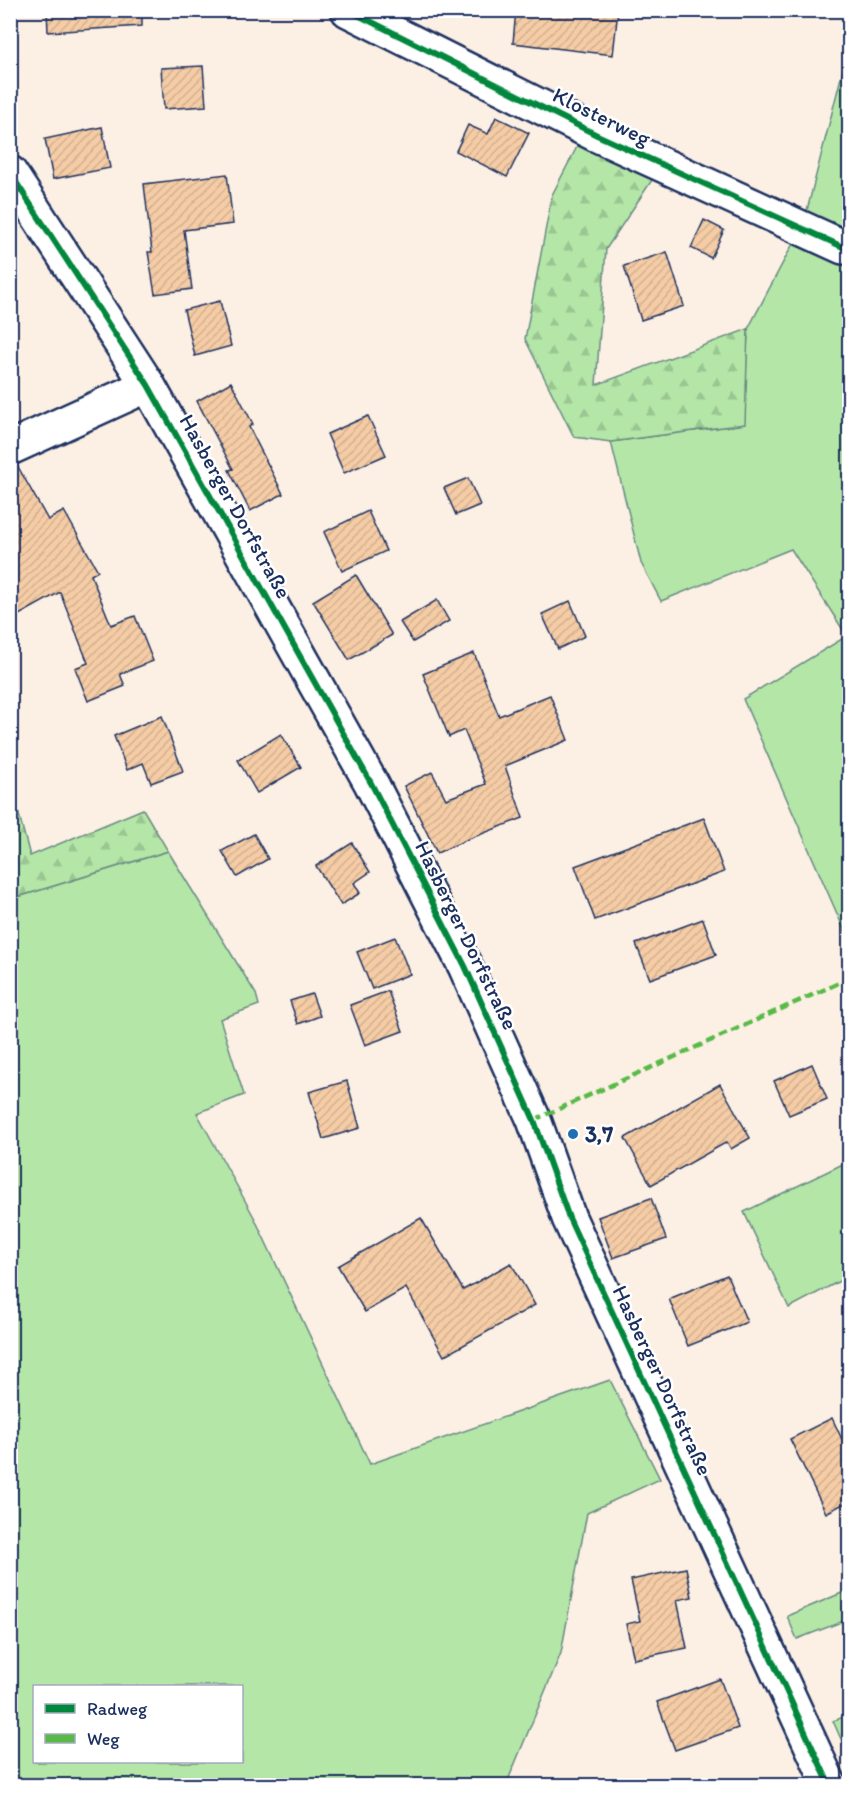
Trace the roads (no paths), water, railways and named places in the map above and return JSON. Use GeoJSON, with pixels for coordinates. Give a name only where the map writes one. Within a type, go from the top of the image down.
{"type":"FeatureCollection","features":[{"type":"Feature","properties":{"kind":"street","name":"Klosterweg"},"geometry":{"type":"LineString","coordinates":[[348,10],[597,135],[843,247]]}},
{"type":"Feature","properties":{"kind":"street","name":"Hasberger Dorfstraße"},"geometry":{"type":"LineString","coordinates":[[10,173],[148,384],[371,783],[465,966],[534,1120],[569,1218],[830,1785]]}},
{"type":"Feature","properties":{"kind":"street"},"geometry":{"type":"LineString","coordinates":[[10,448],[148,384]]}},
{"type":"Feature","properties":{"kind":"place","name":"3,7"},"geometry":{"type":"Point","coordinates":[573,1134]}}]}
